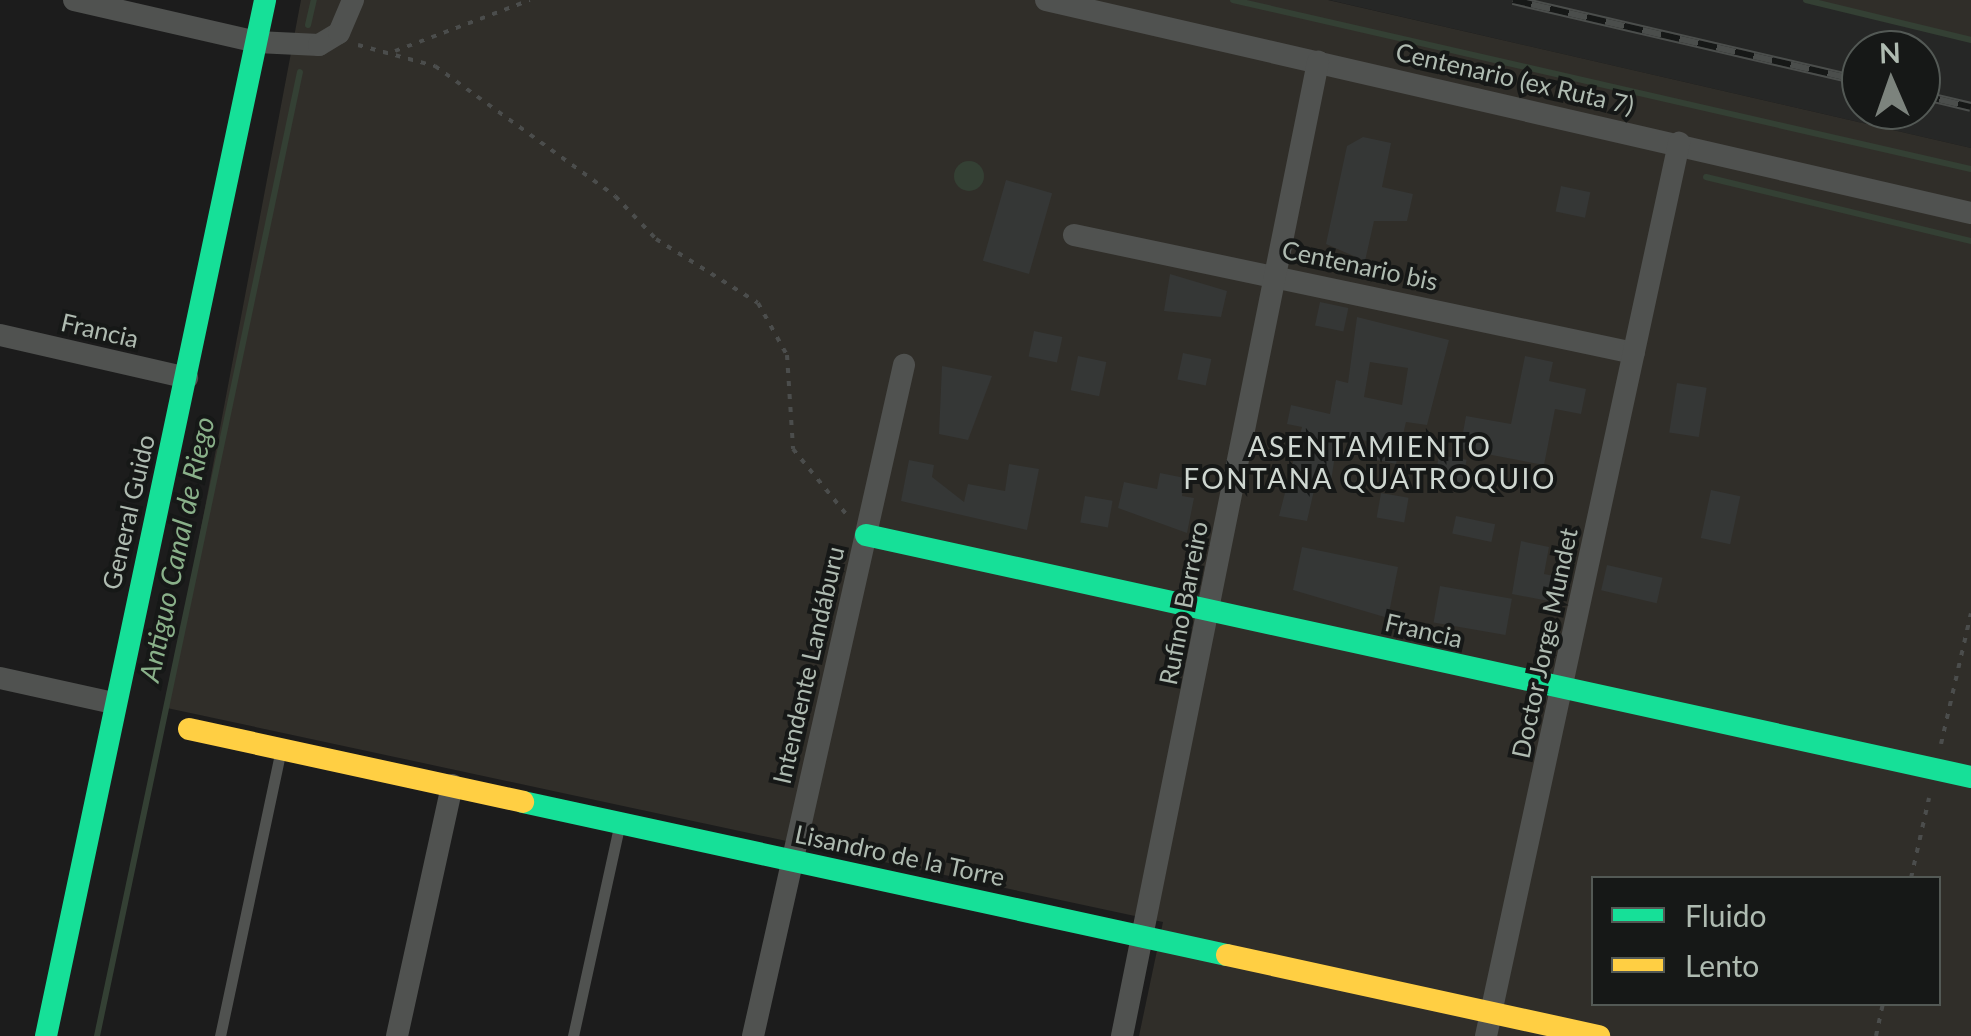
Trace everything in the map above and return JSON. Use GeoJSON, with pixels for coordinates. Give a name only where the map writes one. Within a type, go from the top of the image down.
{"type":"FeatureCollection","features":[{"type":"Feature","properties":{"kind":"street"},"geometry":{"type":"LineString","coordinates":[[74,0],[256,42],[328,41],[353,0]]}},
{"type":"Feature","properties":{"kind":"street","name":"General Guido"},"geometry":{"type":"LineString","coordinates":[[46,1036],[112,702],[187,378],[265,0]]}},
{"type":"Feature","properties":{"kind":"street","name":"Centenario (ex Ruta 7)"},"geometry":{"type":"LineString","coordinates":[[1046,0],[1971,213]]}},
{"type":"Feature","properties":{"kind":"street","name":"Rufino Barreiro"},"geometry":{"type":"LineString","coordinates":[[1122,1036],[1318,62]]}},
{"type":"Feature","properties":{"kind":"street","name":"Doctor Jorge Mundet"},"geometry":{"type":"LineString","coordinates":[[1486,1036],[1679,143]]}},
{"type":"Feature","properties":{"kind":"street","name":"Centenario bis"},"geometry":{"type":"LineString","coordinates":[[1074,234],[1634,354]]}},
{"type":"Feature","properties":{"kind":"street","name":"Francia"},"geometry":{"type":"LineString","coordinates":[[0,335],[187,378]]}},
{"type":"Feature","properties":{"kind":"street","name":"Intendente Landáburu"},"geometry":{"type":"LineString","coordinates":[[753,1036],[904,365]]}},
{"type":"Feature","properties":{"kind":"street","name":"Francia"},"geometry":{"type":"LineString","coordinates":[[866,535],[1971,777]]}},
{"type":"Feature","properties":{"kind":"street"},"geometry":{"type":"LineString","coordinates":[[0,678],[112,702]]}},
{"type":"Feature","properties":{"kind":"street","name":"Lisandro de la Torre"},"geometry":{"type":"LineString","coordinates":[[189,729],[1599,1036]]}},
{"type":"Feature","properties":{"kind":"street"},"geometry":{"type":"LineString","coordinates":[[398,1036],[452,785]]}},
{"type":"Feature","properties":{"kind":"lane"},"geometry":{"type":"LineString","coordinates":[[220,1036],[281,749]]}},
{"type":"Feature","properties":{"kind":"lane"},"geometry":{"type":"LineString","coordinates":[[573,1036],[620,822]]}},
{"type":"Feature","properties":{"kind":"path"},"geometry":{"type":"LineString","coordinates":[[395,52],[530,0]]}},
{"type":"Feature","properties":{"kind":"path"},"geometry":{"type":"LineString","coordinates":[[328,41],[395,52],[434,66],[615,196],[656,240],[758,303],[786,355],[793,450],[866,535]]}},
{"type":"Feature","properties":{"kind":"path"},"geometry":{"type":"LineString","coordinates":[[1876,1036],[1883,1006]]}},
{"type":"Feature","properties":{"kind":"shaded area"},"geometry":{"type":"Polygon","coordinates":[[[301,0],[1328,0],[1841,118],[1841,130],[1893,130],[1971,148],[1971,1036],[1139,1036],[1163,922],[167,708],[301,0]]]}},
{"type":"Feature","properties":{"kind":"shaded area"},"geometry":{"type":"Polygon","coordinates":[[[1329,0],[1808,0],[1937,30],[1841,30],[1841,118],[1329,0]]]}},
{"type":"Feature","properties":{"kind":"shaded area"},"geometry":{"type":"Polygon","coordinates":[[[1811,0],[1971,0],[1971,38],[1811,0]]]}},
{"type":"Feature","properties":{"kind":"shaded area"},"geometry":{"type":"Polygon","coordinates":[[[1941,31],[1971,38],[1971,148],[1893,130],[1941,130],[1941,31]]]}},
{"type":"Feature","properties":{"kind":"shaded area"},"geometry":{"type":"Polygon","coordinates":[[[969,161],[983,170],[984,176],[975,190],[969,191],[955,182],[954,176],[963,162],[969,161]]]}},
{"type":"Feature","properties":{"kind":"building"},"geometry":{"type":"Polygon","coordinates":[[[1363,137],[1391,143],[1382,187],[1413,194],[1407,221],[1374,221],[1365,261],[1326,244],[1347,146],[1363,137]]]}},
{"type":"Feature","properties":{"kind":"building"},"geometry":{"type":"Polygon","coordinates":[[[1006,180],[1052,193],[1029,274],[983,261],[1006,180]]]}},
{"type":"Feature","properties":{"kind":"building"},"geometry":{"type":"Polygon","coordinates":[[[1561,186],[1590,192],[1585,218],[1556,211],[1561,186]]]}},
{"type":"Feature","properties":{"kind":"building"},"geometry":{"type":"Polygon","coordinates":[[[1170,274],[1227,291],[1221,317],[1164,311],[1170,274]]]}},
{"type":"Feature","properties":{"kind":"building"},"geometry":{"type":"Polygon","coordinates":[[[1320,302],[1348,308],[1343,332],[1315,325],[1320,302]]]}},
{"type":"Feature","properties":{"kind":"building"},"geometry":{"type":"Polygon","coordinates":[[[1357,317],[1449,340],[1427,425],[1406,422],[1396,464],[1373,459],[1377,443],[1338,435],[1330,488],[1315,486],[1307,521],[1279,516],[1302,427],[1287,424],[1291,405],[1330,414],[1336,380],[1348,383],[1357,317]],[[1370,362],[1364,397],[1402,405],[1408,368],[1370,362]]]}},
{"type":"Feature","properties":{"kind":"building"},"geometry":{"type":"Polygon","coordinates":[[[1034,331],[1062,337],[1057,362],[1029,356],[1034,331]]]}},
{"type":"Feature","properties":{"kind":"building"},"geometry":{"type":"Polygon","coordinates":[[[1183,353],[1211,359],[1206,385],[1177,379],[1183,353]]]}},
{"type":"Feature","properties":{"kind":"building"},"geometry":{"type":"Polygon","coordinates":[[[1078,356],[1106,362],[1099,396],[1071,390],[1078,356]]]}},
{"type":"Feature","properties":{"kind":"building"},"geometry":{"type":"Polygon","coordinates":[[[1525,356],[1553,362],[1549,381],[1586,389],[1581,414],[1555,409],[1544,465],[1460,449],[1466,416],[1511,424],[1525,356]]]}},
{"type":"Feature","properties":{"kind":"building"},"geometry":{"type":"Polygon","coordinates":[[[942,366],[992,376],[968,440],[939,434],[942,366]]]}},
{"type":"Feature","properties":{"kind":"building"},"geometry":{"type":"Polygon","coordinates":[[[1677,383],[1707,388],[1699,437],[1669,432],[1677,383]]]}},
{"type":"Feature","properties":{"kind":"building"},"geometry":{"type":"Polygon","coordinates":[[[1439,455],[1467,460],[1462,484],[1435,480],[1439,455]]]}},
{"type":"Feature","properties":{"kind":"building"},"geometry":{"type":"Polygon","coordinates":[[[909,460],[934,465],[932,477],[964,502],[968,484],[1005,491],[1009,464],[1039,469],[1027,530],[901,501],[909,460]]]}},
{"type":"Feature","properties":{"kind":"building"},"geometry":{"type":"Polygon","coordinates":[[[1160,473],[1185,478],[1182,496],[1194,498],[1187,533],[1118,508],[1124,482],[1157,489],[1160,473]]]}},
{"type":"Feature","properties":{"kind":"building"},"geometry":{"type":"Polygon","coordinates":[[[1711,490],[1740,496],[1730,544],[1701,538],[1711,490]]]}},
{"type":"Feature","properties":{"kind":"building"},"geometry":{"type":"Polygon","coordinates":[[[1381,493],[1409,498],[1404,522],[1377,518],[1381,493]]]}},
{"type":"Feature","properties":{"kind":"building"},"geometry":{"type":"Polygon","coordinates":[[[1085,496],[1113,501],[1108,527],[1080,523],[1085,496]]]}},
{"type":"Feature","properties":{"kind":"building"},"geometry":{"type":"Polygon","coordinates":[[[1456,516],[1495,524],[1491,542],[1452,534],[1456,516]]]}},
{"type":"Feature","properties":{"kind":"building"},"geometry":{"type":"Polygon","coordinates":[[[1521,541],[1549,547],[1544,574],[1560,577],[1554,602],[1512,594],[1521,541]]]}},
{"type":"Feature","properties":{"kind":"building"},"geometry":{"type":"Polygon","coordinates":[[[1302,547],[1398,567],[1388,618],[1293,590],[1302,547]]]}},
{"type":"Feature","properties":{"kind":"building"},"geometry":{"type":"Polygon","coordinates":[[[1607,565],[1663,578],[1657,603],[1601,590],[1607,565]]]}},
{"type":"Feature","properties":{"kind":"building"},"geometry":{"type":"Polygon","coordinates":[[[1440,586],[1512,599],[1505,635],[1434,622],[1440,586]]]}},
{"type":"Feature","properties":{"kind":"waterway","name":"Antiguo Canal de Riego"},"geometry":{"type":"LineString","coordinates":[[308,25],[314,0]]}},
{"type":"Feature","properties":{"kind":"waterway"},"geometry":{"type":"LineString","coordinates":[[1233,0],[1971,169]]}},
{"type":"Feature","properties":{"kind":"waterway","name":"Antiguo Canal de Riego"},"geometry":{"type":"LineString","coordinates":[[1806,0],[1971,40]]}},
{"type":"Feature","properties":{"kind":"waterway","name":"Antiguo Canal de Riego"},"geometry":{"type":"LineString","coordinates":[[97,1036],[300,72]]}},
{"type":"Feature","properties":{"kind":"waterway"},"geometry":{"type":"LineString","coordinates":[[1706,177],[1971,241]]}},
{"type":"Feature","properties":{"kind":"railway"},"geometry":{"type":"LineString","coordinates":[[1513,0],[1841,76]]}},
{"type":"Feature","properties":{"kind":"railway"},"geometry":{"type":"LineString","coordinates":[[1941,100],[1971,107]]}},
{"type":"Feature","properties":{"kind":"traffic: fast"},"geometry":{"type":"LineString","coordinates":[[46,1036],[265,0]]}},
{"type":"Feature","properties":{"kind":"traffic: fast"},"geometry":{"type":"LineString","coordinates":[[866,535],[1971,777]]}},
{"type":"Feature","properties":{"kind":"traffic: fast"},"geometry":{"type":"LineString","coordinates":[[523,802],[1227,955]]}},
{"type":"Feature","properties":{"kind":"traffic: slow"},"geometry":{"type":"LineString","coordinates":[[189,729],[523,802]]}},
{"type":"Feature","properties":{"kind":"traffic: slow"},"geometry":{"type":"LineString","coordinates":[[1227,955],[1599,1036]]}},
{"type":"Feature","properties":{"kind":"district","name":"ASENTAMIENTO FONTANA QUATROQUIO"},"geometry":{"type":"Point","coordinates":[1370,462]}}]}
